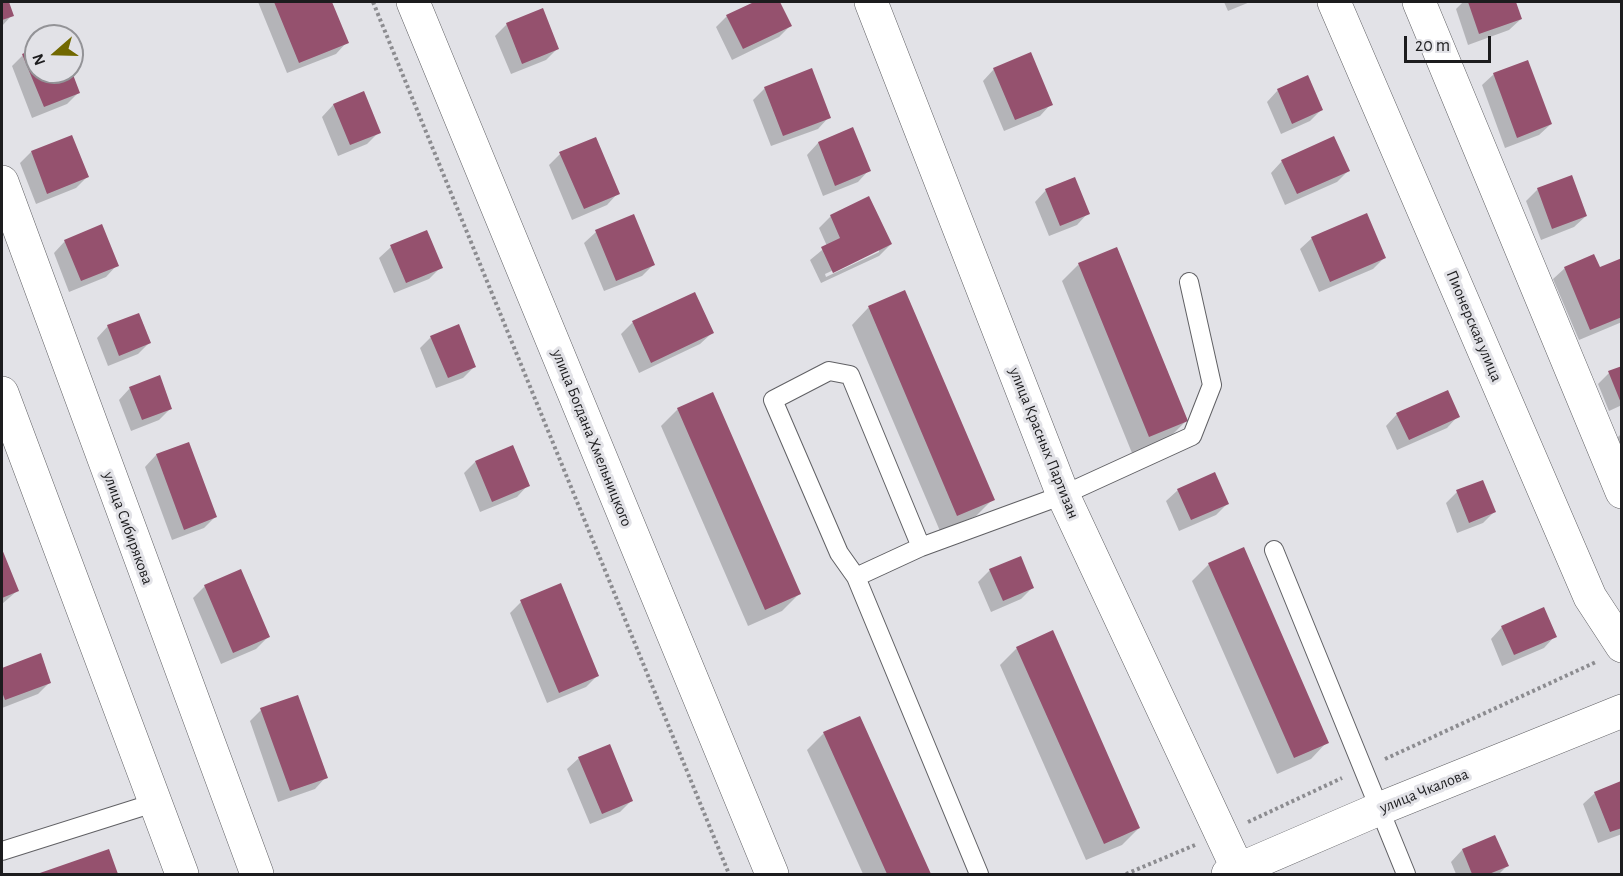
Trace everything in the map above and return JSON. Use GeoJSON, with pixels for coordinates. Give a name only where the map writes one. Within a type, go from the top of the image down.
{"type":"FeatureCollection","features":[{"type":"Feature","properties":{"kind":"street","name":"улица Богдана Хмельницкого"},"geometry":{"type":"LineString","coordinates":[[413,2],[772,874]]}},
{"type":"Feature","properties":{"kind":"street","name":"улица Красных Партизан"},"geometry":{"type":"LineString","coordinates":[[871,2],[1063,495],[1236,873]]}},
{"type":"Feature","properties":{"kind":"street","name":"Пионерская улица"},"geometry":{"type":"LineString","coordinates":[[1334,2],[1590,597],[1622,646]]}},
{"type":"Feature","properties":{"kind":"street"},"geometry":{"type":"LineString","coordinates":[[1419,2],[1622,492]]}},
{"type":"Feature","properties":{"kind":"street","name":"улица Сибирякова"},"geometry":{"type":"LineString","coordinates":[[2,182],[257,874]]}},
{"type":"Feature","properties":{"kind":"street"},"geometry":{"type":"LineString","coordinates":[[2,393],[182,874]]}},
{"type":"Feature","properties":{"kind":"street","name":"улица Чкалова"},"geometry":{"type":"LineString","coordinates":[[1236,873],[1379,809],[1622,711]]}},
{"type":"Feature","properties":{"kind":"lane"},"geometry":{"type":"LineString","coordinates":[[856,577],[921,548],[1063,495],[1192,436],[1212,385],[1189,282]]}},
{"type":"Feature","properties":{"kind":"lane"},"geometry":{"type":"LineString","coordinates":[[921,548],[850,375],[829,371],[773,400],[839,553],[856,577],[980,874]]}},
{"type":"Feature","properties":{"kind":"lane"},"geometry":{"type":"LineString","coordinates":[[1274,550],[1406,874]]}},
{"type":"Feature","properties":{"kind":"lane"},"geometry":{"type":"LineString","coordinates":[[2,851],[154,802]]}},
{"type":"Feature","properties":{"kind":"path"},"geometry":{"type":"LineString","coordinates":[[374,2],[729,874]]}},
{"type":"Feature","properties":{"kind":"building"},"geometry":{"type":"Polygon","coordinates":[[[2,2],[9,2],[14,16],[2,20],[2,2]]]}},
{"type":"Feature","properties":{"kind":"building"},"geometry":{"type":"Polygon","coordinates":[[[274,2],[332,2],[349,43],[299,63],[274,2]]]}},
{"type":"Feature","properties":{"kind":"building"},"geometry":{"type":"Polygon","coordinates":[[[754,2],[780,2],[792,26],[743,49],[726,15],[754,2]]]}},
{"type":"Feature","properties":{"kind":"building"},"geometry":{"type":"Polygon","coordinates":[[[1468,2],[1516,2],[1522,19],[1479,34],[1468,2]]]}},
{"type":"Feature","properties":{"kind":"building"},"geometry":{"type":"Polygon","coordinates":[[[543,8],[559,49],[522,64],[506,23],[543,8]]]}},
{"type":"Feature","properties":{"kind":"building"},"geometry":{"type":"Polygon","coordinates":[[[1031,52],[1053,105],[1015,120],[993,68],[1031,52]]]}},
{"type":"Feature","properties":{"kind":"building"},"geometry":{"type":"Polygon","coordinates":[[[1528,60],[1552,124],[1517,138],[1493,73],[1528,60]]]}},
{"type":"Feature","properties":{"kind":"building"},"geometry":{"type":"Polygon","coordinates":[[[812,68],[831,118],[783,136],[764,87],[812,68]]]}},
{"type":"Feature","properties":{"kind":"building"},"geometry":{"type":"Polygon","coordinates":[[[1308,75],[1323,110],[1292,124],[1277,89],[1308,75]]]}},
{"type":"Feature","properties":{"kind":"building"},"geometry":{"type":"Polygon","coordinates":[[[34,84],[77,84],[80,93],[44,107],[34,84]]]}},
{"type":"Feature","properties":{"kind":"building"},"geometry":{"type":"Polygon","coordinates":[[[364,91],[381,133],[350,145],[333,104],[364,91]]]}},
{"type":"Feature","properties":{"kind":"building"},"geometry":{"type":"Polygon","coordinates":[[[853,127],[871,171],[835,186],[818,142],[853,127]]]}},
{"type":"Feature","properties":{"kind":"building"},"geometry":{"type":"Polygon","coordinates":[[[72,135],[89,177],[47,194],[31,151],[72,135]]]}},
{"type":"Feature","properties":{"kind":"building"},"geometry":{"type":"Polygon","coordinates":[[[1334,136],[1350,171],[1297,194],[1281,160],[1334,136]]]}},
{"type":"Feature","properties":{"kind":"building"},"geometry":{"type":"Polygon","coordinates":[[[596,137],[620,194],[584,209],[559,152],[596,137]]]}},
{"type":"Feature","properties":{"kind":"building"},"geometry":{"type":"Polygon","coordinates":[[[1572,175],[1587,216],[1552,229],[1537,188],[1572,175]]]}},
{"type":"Feature","properties":{"kind":"building"},"geometry":{"type":"Polygon","coordinates":[[[1075,177],[1090,214],[1060,226],[1045,189],[1075,177]]]}},
{"type":"Feature","properties":{"kind":"building"},"geometry":{"type":"Polygon","coordinates":[[[869,196],[892,244],[833,273],[821,247],[840,238],[830,215],[869,196]]]}},
{"type":"Feature","properties":{"kind":"building"},"geometry":{"type":"Polygon","coordinates":[[[1367,213],[1386,258],[1330,282],[1311,237],[1367,213]]]}},
{"type":"Feature","properties":{"kind":"building"},"geometry":{"type":"Polygon","coordinates":[[[634,214],[655,265],[616,281],[595,230],[634,214]]]}},
{"type":"Feature","properties":{"kind":"building"},"geometry":{"type":"Polygon","coordinates":[[[102,224],[119,266],[81,281],[64,240],[102,224]]]}},
{"type":"Feature","properties":{"kind":"building"},"geometry":{"type":"Polygon","coordinates":[[[427,230],[443,268],[406,283],[390,245],[427,230]]]}},
{"type":"Feature","properties":{"kind":"building"},"geometry":{"type":"Polygon","coordinates":[[[1117,247],[1188,421],[1149,437],[1078,263],[1117,247]]]}},
{"type":"Feature","properties":{"kind":"building"},"geometry":{"type":"Polygon","coordinates":[[[1594,254],[1600,267],[1622,258],[1622,317],[1590,330],[1564,267],[1594,254]]]}},
{"type":"Feature","properties":{"kind":"building"},"geometry":{"type":"Polygon","coordinates":[[[905,290],[995,500],[957,516],[868,306],[905,290]]]}},
{"type":"Feature","properties":{"kind":"building"},"geometry":{"type":"Polygon","coordinates":[[[695,292],[714,333],[651,363],[632,321],[695,292]]]}},
{"type":"Feature","properties":{"kind":"building"},"geometry":{"type":"Polygon","coordinates":[[[139,313],[151,343],[119,356],[107,325],[139,313]]]}},
{"type":"Feature","properties":{"kind":"building"},"geometry":{"type":"Polygon","coordinates":[[[459,324],[476,367],[448,378],[430,336],[459,324]]]}},
{"type":"Feature","properties":{"kind":"building"},"geometry":{"type":"Polygon","coordinates":[[[1622,366],[1622,403],[1621,403],[1608,371],[1622,366]]]}},
{"type":"Feature","properties":{"kind":"building"},"geometry":{"type":"Polygon","coordinates":[[[160,375],[172,409],[142,420],[129,387],[160,375]]]}},
{"type":"Feature","properties":{"kind":"building"},"geometry":{"type":"Polygon","coordinates":[[[1448,390],[1460,417],[1409,440],[1396,413],[1448,390]]]}},
{"type":"Feature","properties":{"kind":"building"},"geometry":{"type":"Polygon","coordinates":[[[713,392],[801,594],[765,610],[677,408],[713,392]]]}},
{"type":"Feature","properties":{"kind":"building"},"geometry":{"type":"Polygon","coordinates":[[[189,442],[217,517],[184,530],[156,454],[189,442]]]}},
{"type":"Feature","properties":{"kind":"building"},"geometry":{"type":"Polygon","coordinates":[[[513,445],[530,486],[492,502],[475,461],[513,445]]]}},
{"type":"Feature","properties":{"kind":"building"},"geometry":{"type":"Polygon","coordinates":[[[1215,472],[1229,504],[1191,520],[1177,489],[1215,472]]]}},
{"type":"Feature","properties":{"kind":"building"},"geometry":{"type":"Polygon","coordinates":[[[1483,480],[1496,512],[1469,523],[1456,490],[1483,480]]]}},
{"type":"Feature","properties":{"kind":"building"},"geometry":{"type":"Polygon","coordinates":[[[1244,547],[1329,743],[1294,758],[1208,563],[1244,547]]]}},
{"type":"Feature","properties":{"kind":"building"},"geometry":{"type":"Polygon","coordinates":[[[2,549],[19,591],[2,598],[2,549]]]}},
{"type":"Feature","properties":{"kind":"building"},"geometry":{"type":"Polygon","coordinates":[[[1021,556],[1034,588],[1003,601],[989,569],[1021,556]]]}},
{"type":"Feature","properties":{"kind":"building"},"geometry":{"type":"Polygon","coordinates":[[[241,569],[270,637],[233,653],[204,585],[241,569]]]}},
{"type":"Feature","properties":{"kind":"building"},"geometry":{"type":"Polygon","coordinates":[[[561,583],[599,676],[559,693],[520,600],[561,583]]]}},
{"type":"Feature","properties":{"kind":"building"},"geometry":{"type":"Polygon","coordinates":[[[1544,607],[1557,637],[1514,655],[1501,626],[1544,607]]]}},
{"type":"Feature","properties":{"kind":"building"},"geometry":{"type":"Polygon","coordinates":[[[1053,630],[1140,828],[1104,844],[1016,647],[1053,630]]]}},
{"type":"Feature","properties":{"kind":"building"},"geometry":{"type":"Polygon","coordinates":[[[41,653],[51,683],[5,700],[2,692],[2,668],[41,653]]]}},
{"type":"Feature","properties":{"kind":"building"},"geometry":{"type":"Polygon","coordinates":[[[298,695],[328,778],[290,791],[260,708],[298,695]]]}},
{"type":"Feature","properties":{"kind":"building"},"geometry":{"type":"Polygon","coordinates":[[[860,716],[931,874],[887,874],[823,732],[860,716]]]}},
{"type":"Feature","properties":{"kind":"building"},"geometry":{"type":"Polygon","coordinates":[[[610,744],[633,801],[602,814],[578,757],[610,744]]]}},
{"type":"Feature","properties":{"kind":"building"},"geometry":{"type":"Polygon","coordinates":[[[1621,781],[1622,828],[1610,832],[1594,792],[1621,781]]]}},
{"type":"Feature","properties":{"kind":"building"},"geometry":{"type":"Polygon","coordinates":[[[1495,835],[1509,866],[1489,874],[1472,874],[1462,849],[1495,835]]]}},
{"type":"Feature","properties":{"kind":"building"},"geometry":{"type":"Polygon","coordinates":[[[109,849],[118,874],[37,874],[109,849]]]}}]}
